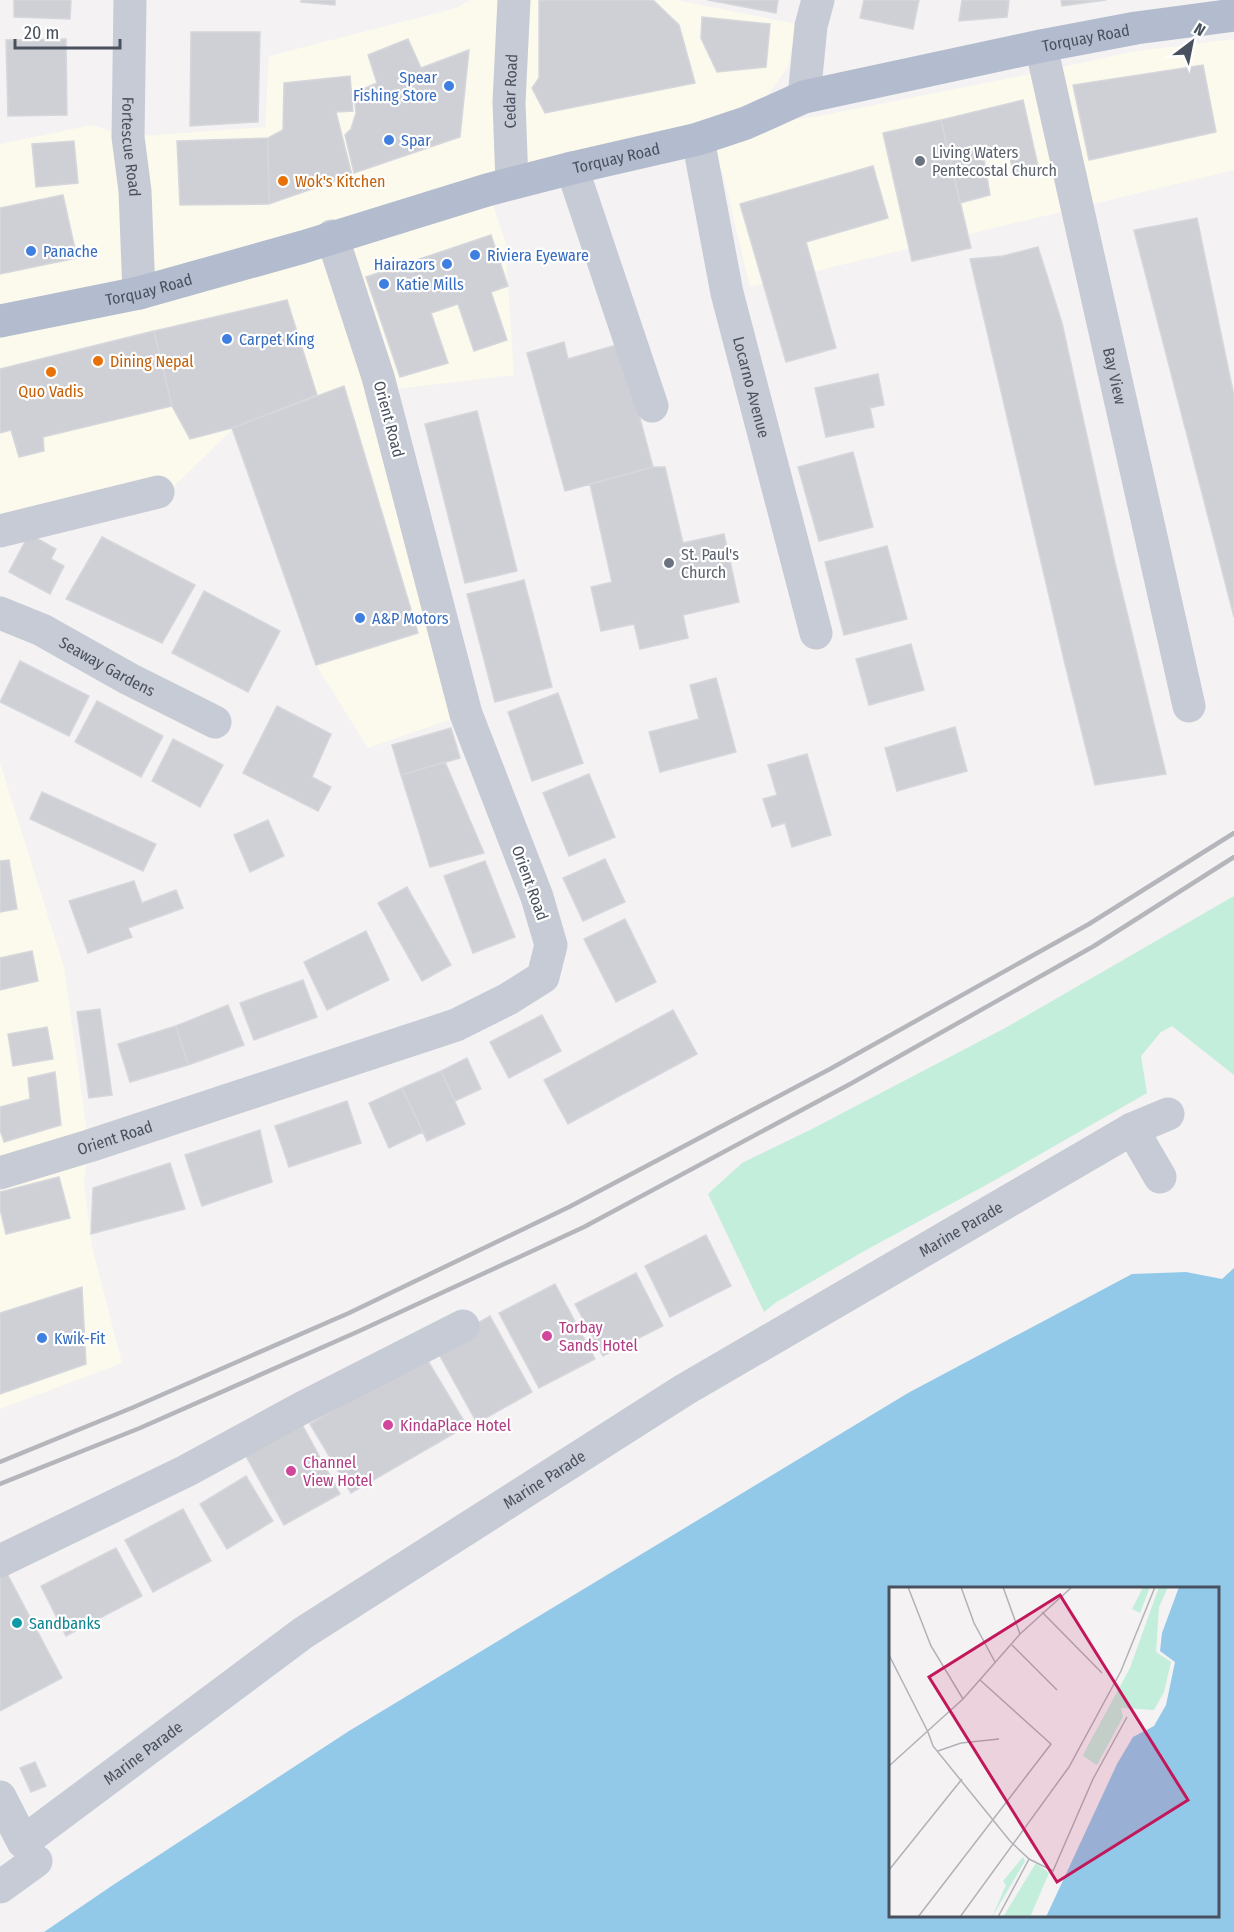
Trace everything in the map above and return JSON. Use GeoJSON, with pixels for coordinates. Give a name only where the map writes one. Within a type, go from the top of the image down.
{"type":"FeatureCollection","features":[{"type":"Feature","properties":{"kind":"main road","name":"Torquay Road"},"geometry":{"type":"LineString","coordinates":[[0,321],[139,293],[303,247],[332,236],[512,183],[698,139],[746,123],[804,97],[1041,46],[1136,28],[1234,15]]}},
{"type":"Feature","properties":{"kind":"street","name":"Fortescue Road"},"geometry":{"type":"LineString","coordinates":[[130,0],[128,137],[135,191],[139,293]]}},
{"type":"Feature","properties":{"kind":"street","name":"Cedar Road"},"geometry":{"type":"LineString","coordinates":[[512,183],[509,102],[514,0]]}},
{"type":"Feature","properties":{"kind":"street"},"geometry":{"type":"LineString","coordinates":[[804,97],[812,26],[818,0]]}},
{"type":"Feature","properties":{"kind":"street","name":"Bay View"},"geometry":{"type":"LineString","coordinates":[[1041,46],[1189,706]]}},
{"type":"Feature","properties":{"kind":"street","name":"Locarno Avenue"},"geometry":{"type":"LineString","coordinates":[[698,139],[727,292],[816,633]]}},
{"type":"Feature","properties":{"kind":"street"},"geometry":{"type":"LineString","coordinates":[[572,168],[652,406]]}},
{"type":"Feature","properties":{"kind":"street","name":"Orient Road"},"geometry":{"type":"LineString","coordinates":[[0,1173],[456,1025],[508,999],[543,977],[551,945],[537,897],[466,714],[378,377],[332,236]]}},
{"type":"Feature","properties":{"kind":"street"},"geometry":{"type":"LineString","coordinates":[[0,531],[158,492]]}},
{"type":"Feature","properties":{"kind":"street","name":"Seaway Gardens"},"geometry":{"type":"LineString","coordinates":[[0,613],[42,630],[129,679],[215,722]]}},
{"type":"Feature","properties":{"kind":"street","name":"Marine Parade"},"geometry":{"type":"LineString","coordinates":[[0,1797],[23,1842],[303,1633],[684,1390],[1132,1129],[1168,1114]]}},
{"type":"Feature","properties":{"kind":"street"},"geometry":{"type":"LineString","coordinates":[[1132,1129],[1160,1177]]}},
{"type":"Feature","properties":{"kind":"street"},"geometry":{"type":"LineString","coordinates":[[0,1561],[186,1471],[300,1409],[463,1326]]}},
{"type":"Feature","properties":{"kind":"street"},"geometry":{"type":"LineString","coordinates":[[0,1887],[36,1861]]}},
{"type":"Feature","properties":{"kind":"shaded area"},"geometry":{"type":"Polygon","coordinates":[[[470,0],[676,0],[796,24],[788,67],[747,123],[814,117],[1131,52],[1234,39],[1234,170],[750,287],[722,170],[698,139],[488,190],[505,241],[514,375],[396,389],[466,714],[368,748],[316,665],[233,429],[167,493],[0,530],[0,144],[92,125],[128,137],[265,127],[269,56],[456,8],[470,0]]]}},
{"type":"Feature","properties":{"kind":"shaded area"},"geometry":{"type":"Polygon","coordinates":[[[0,763],[64,967],[89,1146],[84,1182],[92,1247],[122,1363],[0,1409],[0,763]]]}},
{"type":"Feature","properties":{"kind":"green space"},"geometry":{"type":"Polygon","coordinates":[[[1234,896],[1234,1075],[1172,1026],[1161,1032],[1141,1056],[1147,1093],[997,1179],[866,1250],[775,1303],[764,1312],[708,1194],[742,1163],[1007,1027],[1234,896]]]}},
{"type":"Feature","properties":{"kind":"water"},"geometry":{"type":"Polygon","coordinates":[[[1234,1268],[1234,1932],[44,1932],[349,1731],[908,1393],[1132,1274],[1186,1272],[1222,1279],[1234,1268]]]}},
{"type":"Feature","properties":{"kind":"building"},"geometry":{"type":"Polygon","coordinates":[[[14,0],[71,0],[70,19],[14,17],[14,0]]]}},
{"type":"Feature","properties":{"kind":"building"},"geometry":{"type":"Polygon","coordinates":[[[301,0],[335,0],[335,5],[301,2],[301,0]]]}},
{"type":"Feature","properties":{"kind":"building"},"geometry":{"type":"Polygon","coordinates":[[[539,0],[653,0],[679,25],[695,83],[545,113],[532,88],[539,78],[539,0]]]}},
{"type":"Feature","properties":{"kind":"building"},"geometry":{"type":"Polygon","coordinates":[[[708,0],[778,0],[776,13],[708,0]]]}},
{"type":"Feature","properties":{"kind":"building"},"geometry":{"type":"Polygon","coordinates":[[[864,0],[919,0],[913,29],[860,18],[864,0]]]}},
{"type":"Feature","properties":{"kind":"building"},"geometry":{"type":"Polygon","coordinates":[[[962,0],[1009,0],[1007,17],[959,21],[962,0]]]}},
{"type":"Feature","properties":{"kind":"building"},"geometry":{"type":"Polygon","coordinates":[[[1061,0],[1106,0],[1062,6],[1061,0]]]}},
{"type":"Feature","properties":{"kind":"building"},"geometry":{"type":"Polygon","coordinates":[[[702,17],[770,24],[766,67],[717,72],[701,38],[702,17]]]}},
{"type":"Feature","properties":{"kind":"building"},"geometry":{"type":"Polygon","coordinates":[[[191,32],[260,32],[258,122],[190,126],[191,32]]]}},
{"type":"Feature","properties":{"kind":"building"},"geometry":{"type":"Polygon","coordinates":[[[66,39],[67,115],[8,116],[6,40],[66,39]]]}},
{"type":"Feature","properties":{"kind":"building"},"geometry":{"type":"Polygon","coordinates":[[[408,39],[421,68],[469,50],[460,137],[354,173],[345,135],[351,129],[356,113],[354,93],[377,83],[368,55],[408,39]]]}},
{"type":"Feature","properties":{"kind":"building"},"geometry":{"type":"Polygon","coordinates":[[[1203,65],[1216,132],[1089,160],[1073,85],[1203,65]]]}},
{"type":"Feature","properties":{"kind":"building"},"geometry":{"type":"Polygon","coordinates":[[[350,76],[353,111],[336,112],[352,175],[269,204],[268,138],[283,130],[284,83],[350,76]]]}},
{"type":"Feature","properties":{"kind":"building"},"geometry":{"type":"Polygon","coordinates":[[[1023,100],[1039,170],[1014,174],[1009,154],[984,159],[990,195],[960,203],[941,120],[1023,100]]]}},
{"type":"Feature","properties":{"kind":"building"},"geometry":{"type":"Polygon","coordinates":[[[941,120],[971,248],[912,261],[883,133],[941,120]]]}},
{"type":"Feature","properties":{"kind":"building"},"geometry":{"type":"Polygon","coordinates":[[[268,138],[269,204],[180,205],[177,141],[268,138]]]}},
{"type":"Feature","properties":{"kind":"building"},"geometry":{"type":"Polygon","coordinates":[[[74,141],[78,183],[36,187],[32,144],[74,141]]]}},
{"type":"Feature","properties":{"kind":"building"},"geometry":{"type":"Polygon","coordinates":[[[873,166],[888,218],[806,242],[836,348],[786,362],[740,204],[873,166]]]}},
{"type":"Feature","properties":{"kind":"building"},"geometry":{"type":"Polygon","coordinates":[[[63,195],[77,258],[0,274],[0,208],[63,195]]]}},
{"type":"Feature","properties":{"kind":"building"},"geometry":{"type":"Polygon","coordinates":[[[1197,218],[1234,396],[1234,617],[1134,230],[1197,218]]]}},
{"type":"Feature","properties":{"kind":"building"},"geometry":{"type":"Polygon","coordinates":[[[491,235],[508,286],[491,292],[507,340],[474,351],[458,304],[431,313],[448,363],[400,377],[366,277],[491,235]]]}},
{"type":"Feature","properties":{"kind":"building"},"geometry":{"type":"Polygon","coordinates":[[[1038,247],[1062,323],[1115,563],[1166,774],[1095,785],[1065,664],[970,259],[1003,256],[1038,247]]]}},
{"type":"Feature","properties":{"kind":"building"},"geometry":{"type":"Polygon","coordinates":[[[287,300],[317,395],[232,428],[190,439],[172,406],[154,331],[287,300]]]}},
{"type":"Feature","properties":{"kind":"building"},"geometry":{"type":"Polygon","coordinates":[[[154,331],[172,406],[43,437],[44,451],[19,457],[11,430],[0,433],[0,369],[154,331]]]}},
{"type":"Feature","properties":{"kind":"building"},"geometry":{"type":"Polygon","coordinates":[[[564,342],[568,359],[620,344],[653,467],[565,491],[527,353],[564,342]]]}},
{"type":"Feature","properties":{"kind":"building"},"geometry":{"type":"Polygon","coordinates":[[[878,374],[884,405],[870,408],[874,427],[826,437],[815,388],[878,374]]]}},
{"type":"Feature","properties":{"kind":"building"},"geometry":{"type":"Polygon","coordinates":[[[344,386],[418,633],[316,665],[232,428],[344,386]]]}},
{"type":"Feature","properties":{"kind":"building"},"geometry":{"type":"Polygon","coordinates":[[[477,411],[517,571],[465,583],[425,424],[477,411]]]}},
{"type":"Feature","properties":{"kind":"building"},"geometry":{"type":"Polygon","coordinates":[[[853,452],[873,527],[819,541],[798,467],[853,452]]]}},
{"type":"Feature","properties":{"kind":"building","name":"St. Paul's Church"},"geometry":{"type":"Polygon","coordinates":[[[653,467],[665,467],[683,543],[724,534],[739,602],[683,615],[688,638],[640,649],[634,624],[601,631],[591,587],[612,582],[590,484],[653,467]]]}},
{"type":"Feature","properties":{"kind":"building"},"geometry":{"type":"Polygon","coordinates":[[[29,534],[56,549],[51,559],[64,566],[50,594],[9,572],[29,534]]]}},
{"type":"Feature","properties":{"kind":"building"},"geometry":{"type":"Polygon","coordinates":[[[102,537],[195,585],[162,643],[66,599],[102,537]]]}},
{"type":"Feature","properties":{"kind":"building"},"geometry":{"type":"Polygon","coordinates":[[[887,546],[907,619],[844,635],[825,562],[887,546]]]}},
{"type":"Feature","properties":{"kind":"building"},"geometry":{"type":"Polygon","coordinates":[[[524,580],[552,687],[495,702],[467,594],[524,580]]]}},
{"type":"Feature","properties":{"kind":"building"},"geometry":{"type":"Polygon","coordinates":[[[204,591],[280,631],[248,692],[172,653],[204,591]]]}},
{"type":"Feature","properties":{"kind":"building"},"geometry":{"type":"Polygon","coordinates":[[[911,644],[924,690],[869,705],[856,659],[911,644]]]}},
{"type":"Feature","properties":{"kind":"building"},"geometry":{"type":"Polygon","coordinates":[[[20,661],[89,696],[69,736],[0,702],[20,661]]]}},
{"type":"Feature","properties":{"kind":"building"},"geometry":{"type":"Polygon","coordinates":[[[716,678],[736,752],[660,772],[649,732],[699,719],[690,685],[716,678]]]}},
{"type":"Feature","properties":{"kind":"building"},"geometry":{"type":"Polygon","coordinates":[[[558,693],[583,763],[532,781],[508,712],[558,693]]]}},
{"type":"Feature","properties":{"kind":"building"},"geometry":{"type":"Polygon","coordinates":[[[97,701],[163,736],[141,777],[75,742],[97,701]]]}},
{"type":"Feature","properties":{"kind":"building"},"geometry":{"type":"Polygon","coordinates":[[[277,706],[331,734],[312,777],[331,787],[318,811],[243,773],[277,706]]]}},
{"type":"Feature","properties":{"kind":"building"},"geometry":{"type":"Polygon","coordinates":[[[955,727],[967,771],[897,791],[885,748],[955,727]]]}},
{"type":"Feature","properties":{"kind":"building"},"geometry":{"type":"Polygon","coordinates":[[[451,728],[460,758],[401,775],[392,745],[451,728]]]}},
{"type":"Feature","properties":{"kind":"building"},"geometry":{"type":"Polygon","coordinates":[[[173,739],[223,765],[200,807],[152,781],[173,739]]]}},
{"type":"Feature","properties":{"kind":"building"},"geometry":{"type":"Polygon","coordinates":[[[807,754],[831,835],[792,847],[785,823],[772,827],[763,799],[777,795],[768,765],[807,754]]]}},
{"type":"Feature","properties":{"kind":"building"},"geometry":{"type":"Polygon","coordinates":[[[445,762],[484,853],[430,867],[401,775],[445,762]]]}},
{"type":"Feature","properties":{"kind":"building"},"geometry":{"type":"Polygon","coordinates":[[[589,774],[615,837],[569,856],[543,793],[589,774]]]}},
{"type":"Feature","properties":{"kind":"building"},"geometry":{"type":"Polygon","coordinates":[[[42,792],[156,844],[143,871],[30,819],[42,792]]]}},
{"type":"Feature","properties":{"kind":"building"},"geometry":{"type":"Polygon","coordinates":[[[268,820],[284,856],[250,872],[234,835],[268,820]]]}},
{"type":"Feature","properties":{"kind":"building"},"geometry":{"type":"Polygon","coordinates":[[[605,859],[625,902],[583,921],[563,878],[605,859]]]}},
{"type":"Feature","properties":{"kind":"building"},"geometry":{"type":"Polygon","coordinates":[[[9,860],[17,909],[0,912],[0,861],[9,860]]]}},
{"type":"Feature","properties":{"kind":"building"},"geometry":{"type":"Polygon","coordinates":[[[485,861],[515,937],[473,953],[444,876],[485,861]]]}},
{"type":"Feature","properties":{"kind":"building"},"geometry":{"type":"Polygon","coordinates":[[[134,881],[142,903],[176,890],[183,908],[128,928],[132,937],[88,953],[69,901],[134,881]]]}},
{"type":"Feature","properties":{"kind":"building"},"geometry":{"type":"Polygon","coordinates":[[[407,887],[451,965],[422,981],[378,903],[407,887]]]}},
{"type":"Feature","properties":{"kind":"building"},"geometry":{"type":"Polygon","coordinates":[[[625,919],[656,982],[616,1002],[584,939],[625,919]]]}},
{"type":"Feature","properties":{"kind":"building"},"geometry":{"type":"Polygon","coordinates":[[[366,931],[389,980],[327,1010],[304,962],[366,931]]]}},
{"type":"Feature","properties":{"kind":"building"},"geometry":{"type":"Polygon","coordinates":[[[32,951],[38,981],[0,990],[0,958],[32,951]]]}},
{"type":"Feature","properties":{"kind":"building"},"geometry":{"type":"Polygon","coordinates":[[[303,980],[317,1017],[254,1040],[240,1003],[303,980]]]}},
{"type":"Feature","properties":{"kind":"building"},"geometry":{"type":"Polygon","coordinates":[[[228,1005],[244,1045],[188,1065],[176,1026],[228,1005]]]}},
{"type":"Feature","properties":{"kind":"building"},"geometry":{"type":"Polygon","coordinates":[[[100,1009],[112,1095],[89,1098],[77,1012],[100,1009]]]}},
{"type":"Feature","properties":{"kind":"building"},"geometry":{"type":"Polygon","coordinates":[[[673,1010],[697,1054],[568,1124],[544,1080],[673,1010]]]}},
{"type":"Feature","properties":{"kind":"building"},"geometry":{"type":"Polygon","coordinates":[[[542,1015],[561,1051],[509,1078],[490,1042],[542,1015]]]}},
{"type":"Feature","properties":{"kind":"building"},"geometry":{"type":"Polygon","coordinates":[[[176,1026],[188,1065],[130,1082],[118,1044],[176,1026]]]}},
{"type":"Feature","properties":{"kind":"building"},"geometry":{"type":"Polygon","coordinates":[[[47,1027],[53,1059],[13,1066],[8,1034],[47,1027]]]}},
{"type":"Feature","properties":{"kind":"building"},"geometry":{"type":"Polygon","coordinates":[[[467,1058],[481,1089],[455,1101],[441,1071],[467,1058]]]}},
{"type":"Feature","properties":{"kind":"building"},"geometry":{"type":"Polygon","coordinates":[[[441,1071],[465,1124],[427,1141],[402,1088],[441,1071]]]}},
{"type":"Feature","properties":{"kind":"building"},"geometry":{"type":"Polygon","coordinates":[[[55,1072],[61,1125],[4,1142],[0,1130],[0,1107],[30,1099],[28,1078],[55,1072]]]}},
{"type":"Feature","properties":{"kind":"building"},"geometry":{"type":"Polygon","coordinates":[[[402,1088],[423,1132],[389,1148],[369,1103],[402,1088]]]}},
{"type":"Feature","properties":{"kind":"building"},"geometry":{"type":"Polygon","coordinates":[[[347,1101],[361,1143],[289,1167],[275,1126],[347,1101]]]}},
{"type":"Feature","properties":{"kind":"building"},"geometry":{"type":"Polygon","coordinates":[[[260,1130],[272,1182],[202,1206],[185,1155],[260,1130]]]}},
{"type":"Feature","properties":{"kind":"building"},"geometry":{"type":"Polygon","coordinates":[[[170,1163],[185,1209],[91,1234],[93,1188],[170,1163]]]}},
{"type":"Feature","properties":{"kind":"building"},"geometry":{"type":"Polygon","coordinates":[[[59,1177],[70,1218],[6,1234],[0,1209],[0,1192],[59,1177]]]}},
{"type":"Feature","properties":{"kind":"building"},"geometry":{"type":"Polygon","coordinates":[[[706,1235],[731,1286],[670,1317],[645,1266],[706,1235]]]}},
{"type":"Feature","properties":{"kind":"building"},"geometry":{"type":"Polygon","coordinates":[[[636,1273],[663,1326],[603,1356],[575,1304],[636,1273]]]}},
{"type":"Feature","properties":{"kind":"building","name":"Torbay Sands Hotel"},"geometry":{"type":"Polygon","coordinates":[[[555,1284],[595,1359],[539,1388],[499,1313],[555,1284]]]}},
{"type":"Feature","properties":{"kind":"building","name":"Kwik-Fit"},"geometry":{"type":"Polygon","coordinates":[[[82,1287],[86,1364],[0,1394],[0,1313],[82,1287]]]}},
{"type":"Feature","properties":{"kind":"building"},"geometry":{"type":"Polygon","coordinates":[[[490,1316],[532,1392],[477,1423],[435,1347],[490,1316]]]}},
{"type":"Feature","properties":{"kind":"building","name":"KindaPlace Hotel"},"geometry":{"type":"Polygon","coordinates":[[[425,1356],[467,1426],[351,1493],[310,1424],[425,1356]]]}},
{"type":"Feature","properties":{"kind":"building","name":"Channel View Hotel"},"geometry":{"type":"Polygon","coordinates":[[[298,1417],[340,1494],[284,1525],[241,1447],[298,1417]]]}},
{"type":"Feature","properties":{"kind":"building"},"geometry":{"type":"Polygon","coordinates":[[[246,1476],[273,1521],[227,1549],[200,1504],[246,1476]]]}},
{"type":"Feature","properties":{"kind":"building"},"geometry":{"type":"Polygon","coordinates":[[[183,1509],[211,1561],[153,1592],[125,1540],[183,1509]]]}},
{"type":"Feature","properties":{"kind":"building"},"geometry":{"type":"Polygon","coordinates":[[[116,1548],[142,1596],[66,1636],[41,1586],[116,1548]]]}},
{"type":"Feature","properties":{"kind":"building","name":"Sandbanks"},"geometry":{"type":"Polygon","coordinates":[[[3,1566],[62,1678],[0,1711],[0,1568],[3,1566]]]}},
{"type":"Feature","properties":{"kind":"building"},"geometry":{"type":"Polygon","coordinates":[[[35,1762],[46,1786],[31,1792],[20,1768],[35,1762]]]}},
{"type":"Feature","properties":{"kind":"railway"},"geometry":{"type":"LineString","coordinates":[[0,1462],[134,1407],[349,1313],[569,1207],[830,1069],[1089,924],[1234,833]]}},
{"type":"Feature","properties":{"kind":"railway"},"geometry":{"type":"LineString","coordinates":[[0,1484],[140,1428],[357,1332],[584,1227],[852,1083],[1094,946],[1234,857]]}},
{"type":"Feature","properties":{"kind":"place","name":"Spear Fishing Store"},"geometry":{"type":"Point","coordinates":[449,86]}},
{"type":"Feature","properties":{"kind":"place","name":"Spar"},"geometry":{"type":"Point","coordinates":[389,140]}},
{"type":"Feature","properties":{"kind":"place","name":"Living Waters Pentecostal Church"},"geometry":{"type":"Point","coordinates":[920,161]}},
{"type":"Feature","properties":{"kind":"place","name":"Wok's Kitchen"},"geometry":{"type":"Point","coordinates":[283,181]}},
{"type":"Feature","properties":{"kind":"place","name":"Panache"},"geometry":{"type":"Point","coordinates":[31,251]}},
{"type":"Feature","properties":{"kind":"place","name":"Riviera Eyeware"},"geometry":{"type":"Point","coordinates":[475,255]}},
{"type":"Feature","properties":{"kind":"place","name":"Hairazors"},"geometry":{"type":"Point","coordinates":[447,264]}},
{"type":"Feature","properties":{"kind":"place","name":"Katie Mills"},"geometry":{"type":"Point","coordinates":[384,284]}},
{"type":"Feature","properties":{"kind":"place","name":"Carpet King"},"geometry":{"type":"Point","coordinates":[227,339]}},
{"type":"Feature","properties":{"kind":"place","name":"Dining Nepal"},"geometry":{"type":"Point","coordinates":[98,361]}},
{"type":"Feature","properties":{"kind":"place","name":"Quo Vadis"},"geometry":{"type":"Point","coordinates":[51,372]}},
{"type":"Feature","properties":{"kind":"place","name":"St. Paul's Church"},"geometry":{"type":"Point","coordinates":[669,563]}},
{"type":"Feature","properties":{"kind":"place","name":"A&P Motors"},"geometry":{"type":"Point","coordinates":[360,618]}},
{"type":"Feature","properties":{"kind":"place","name":"Torbay Sands Hotel"},"geometry":{"type":"Point","coordinates":[547,1336]}},
{"type":"Feature","properties":{"kind":"place","name":"Kwik-Fit"},"geometry":{"type":"Point","coordinates":[42,1338]}},
{"type":"Feature","properties":{"kind":"place","name":"KindaPlace Hotel"},"geometry":{"type":"Point","coordinates":[388,1425]}},
{"type":"Feature","properties":{"kind":"place","name":"Channel View Hotel"},"geometry":{"type":"Point","coordinates":[291,1471]}},
{"type":"Feature","properties":{"kind":"place","name":"Sandbanks"},"geometry":{"type":"Point","coordinates":[17,1623]}}]}
